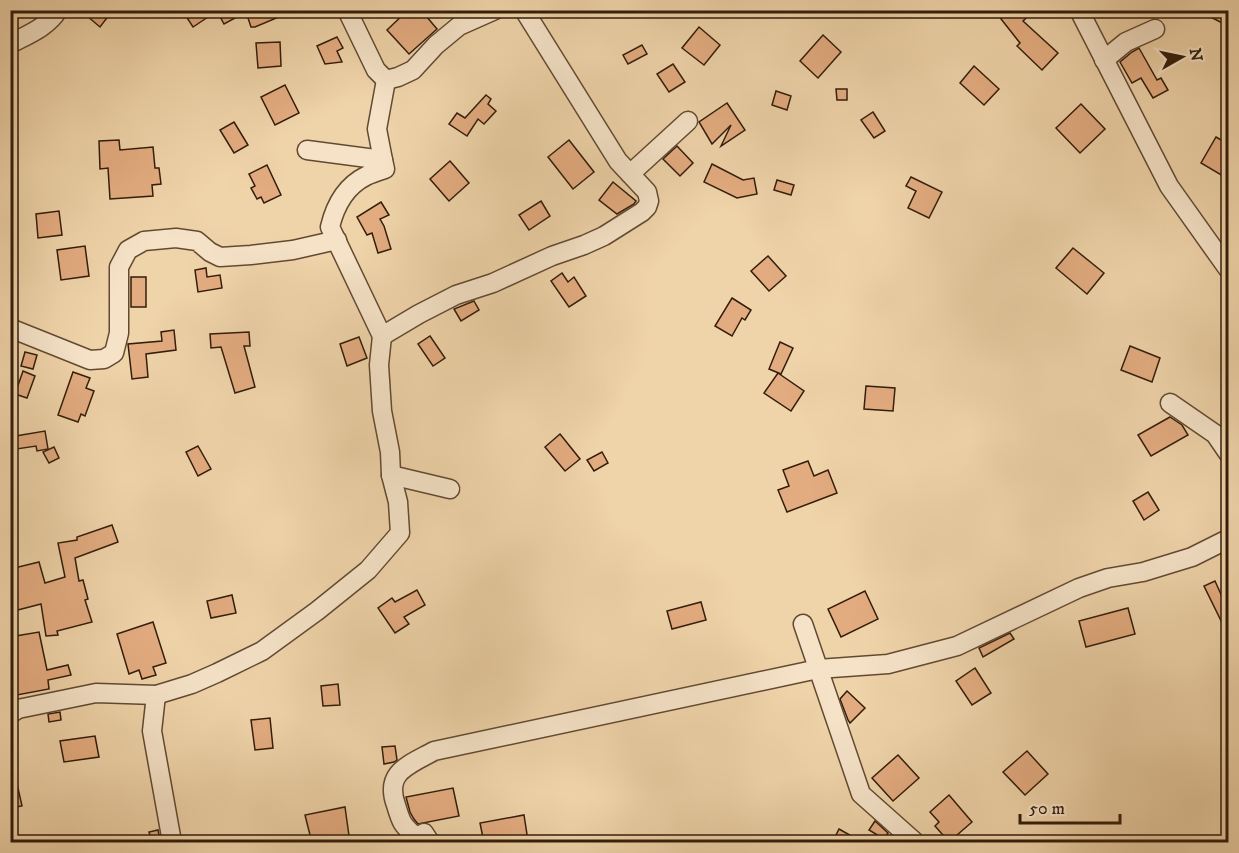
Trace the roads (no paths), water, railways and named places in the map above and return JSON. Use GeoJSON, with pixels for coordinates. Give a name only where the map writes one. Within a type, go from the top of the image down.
{"type":"FeatureCollection","features":[{"type":"Feature","properties":{"kind":"street"},"geometry":{"type":"LineString","coordinates":[[10,44],[36,31],[58,10]]}},
{"type":"Feature","properties":{"kind":"street"},"geometry":{"type":"LineString","coordinates":[[347,10],[376,70],[386,80]]}},
{"type":"Feature","properties":{"kind":"street"},"geometry":{"type":"LineString","coordinates":[[386,80],[413,70],[436,45],[459,26],[495,10]]}},
{"type":"Feature","properties":{"kind":"street"},"geometry":{"type":"LineString","coordinates":[[382,336],[456,296],[604,236],[642,212],[650,201],[647,192],[618,161],[524,10]]}},
{"type":"Feature","properties":{"kind":"street"},"geometry":{"type":"LineString","coordinates":[[1079,10],[1169,186],[1228,269]]}},
{"type":"Feature","properties":{"kind":"street"},"geometry":{"type":"LineString","coordinates":[[1104,60],[1126,42],[1155,29]]}},
{"type":"Feature","properties":{"kind":"street"},"geometry":{"type":"LineString","coordinates":[[10,714],[18,710],[96,693],[156,695],[217,674],[262,651],[317,611],[368,570],[400,533],[398,502],[391,475],[390,452],[382,411],[379,365],[382,336],[330,227],[333,214],[347,191],[366,176],[385,169],[377,129],[386,80]]}},
{"type":"Feature","properties":{"kind":"street"},"geometry":{"type":"LineString","coordinates":[[630,174],[688,121]]}},
{"type":"Feature","properties":{"kind":"street"},"geometry":{"type":"LineString","coordinates":[[307,150],[384,160]]}},
{"type":"Feature","properties":{"kind":"street"},"geometry":{"type":"LineString","coordinates":[[10,328],[90,360],[104,359],[114,353],[119,333],[119,267],[128,250],[144,240],[176,238],[197,241],[220,257],[293,250],[337,240]]}},
{"type":"Feature","properties":{"kind":"street"},"geometry":{"type":"LineString","coordinates":[[1170,403],[1215,434],[1228,453]]}},
{"type":"Feature","properties":{"kind":"street"},"geometry":{"type":"LineString","coordinates":[[391,475],[450,489]]}},
{"type":"Feature","properties":{"kind":"street"},"geometry":{"type":"LineString","coordinates":[[430,843],[424,833],[416,837],[403,826],[393,799],[392,783],[403,768],[434,751],[818,669],[888,664],[957,646],[1079,588],[1108,578],[1143,572],[1192,557],[1228,539]]}},
{"type":"Feature","properties":{"kind":"street"},"geometry":{"type":"LineString","coordinates":[[803,624],[861,794],[915,843]]}},
{"type":"Feature","properties":{"kind":"street"},"geometry":{"type":"LineString","coordinates":[[156,695],[152,731],[172,843]]}}]}
